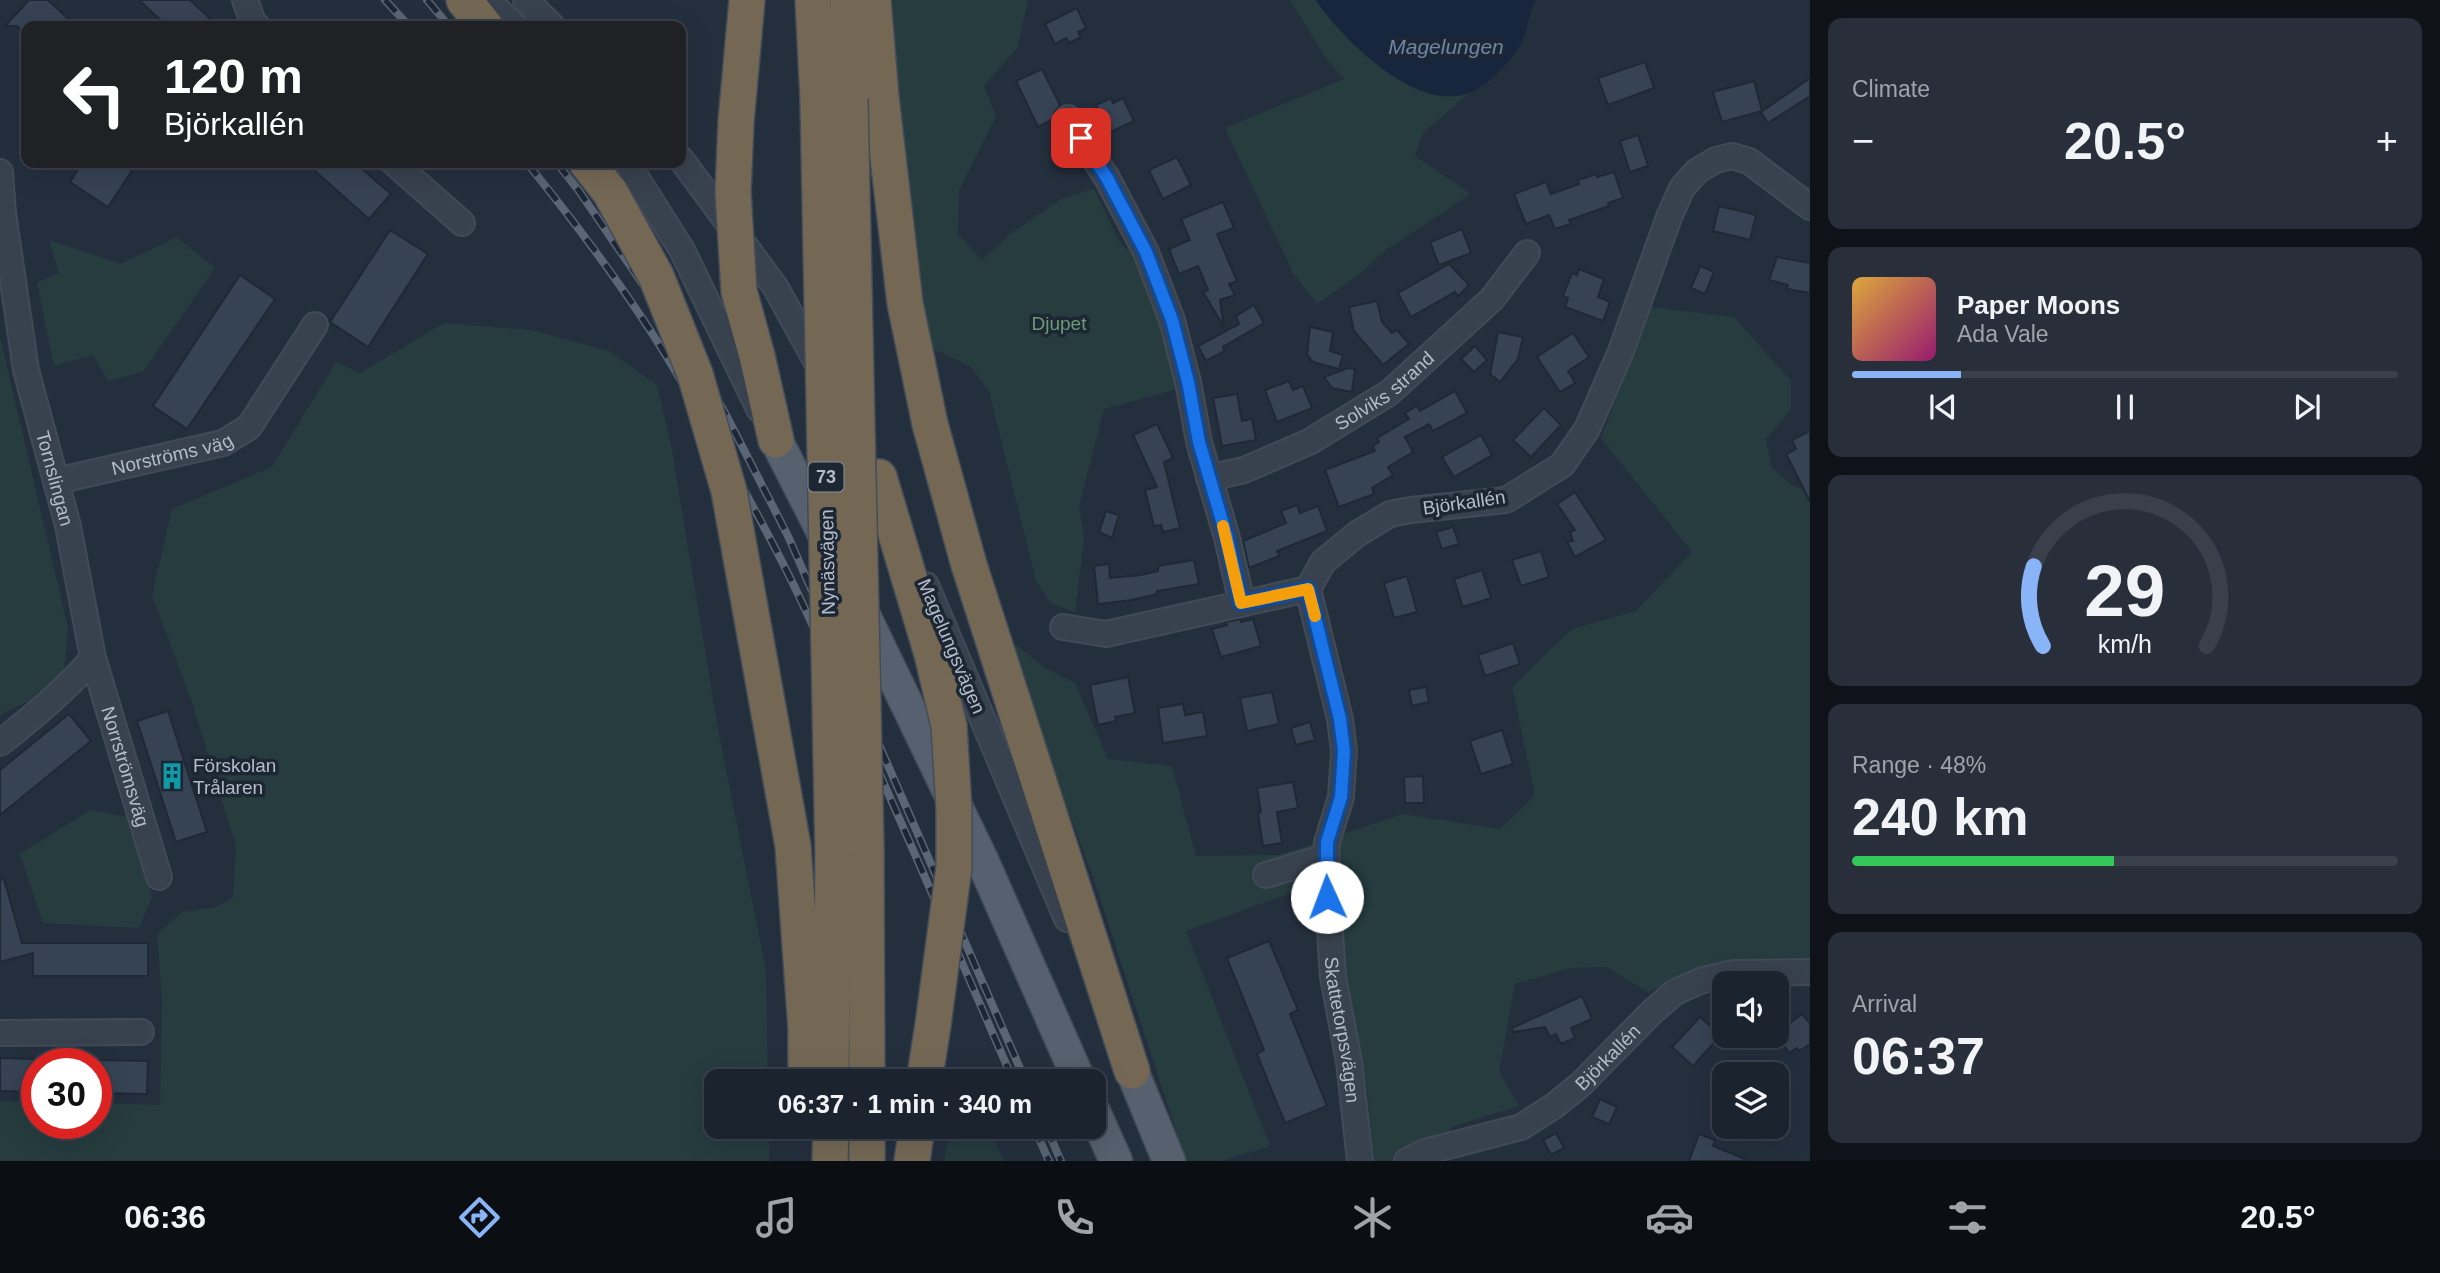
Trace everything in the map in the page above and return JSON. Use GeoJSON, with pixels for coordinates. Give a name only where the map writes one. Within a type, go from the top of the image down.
{"type":"FeatureCollection","features":[{"type":"Feature","properties":{"kind":"highway"},"geometry":{"type":"LineString","coordinates":[[464,0],[481,21]]}},
{"type":"Feature","properties":{"kind":"highway"},"geometry":{"type":"LineString","coordinates":[[747,0],[733,192],[739,291],[776,440]]}},
{"type":"Feature","properties":{"kind":"highway","name":"Nynäsvägen"},"geometry":{"type":"LineString","coordinates":[[813,0],[850,98]]}},
{"type":"Feature","properties":{"kind":"highway","name":"Nynäsvägen"},"geometry":{"type":"LineString","coordinates":[[832,1069],[849,851],[848,0]]}},
{"type":"Feature","properties":{"kind":"highway"},"geometry":{"type":"LineString","coordinates":[[873,0],[850,98],[905,303],[930,424],[969,565],[1132,1071]]}},
{"type":"Feature","properties":{"kind":"highway"},"geometry":{"type":"LineString","coordinates":[[591,168],[610,192],[656,276],[695,374],[729,491],[793,846],[806,1029],[806,1069]]}},
{"type":"Feature","properties":{"kind":"highway"},"geometry":{"type":"LineString","coordinates":[[879,477],[932,654],[949,726],[954,867],[926,1069]]}},
{"type":"Feature","properties":{"kind":"highway","name":"Nynäsvägen"},"geometry":{"type":"LineString","coordinates":[[849,851],[866,1069]]}},
{"type":"Feature","properties":{"kind":"highway"},"geometry":{"type":"LineString","coordinates":[[807,1139],[807,1161]]}},
{"type":"Feature","properties":{"kind":"highway"},"geometry":{"type":"LineString","coordinates":[[830,1161],[831,1139]]}},
{"type":"Feature","properties":{"kind":"highway"},"geometry":{"type":"LineString","coordinates":[[867,1139],[867,1161]]}},
{"type":"Feature","properties":{"kind":"highway"},"geometry":{"type":"LineString","coordinates":[[912,1161],[915,1139]]}},
{"type":"Feature","properties":{"kind":"main road"},"geometry":{"type":"LineString","coordinates":[[776,440],[897,679],[982,860],[1074,1069]]}},
{"type":"Feature","properties":{"kind":"main road","name":"Magelungsvägen"},"geometry":{"type":"LineString","coordinates":[[1132,1071],[1169,1161]]}},
{"type":"Feature","properties":{"kind":"main road"},"geometry":{"type":"LineString","coordinates":[[1106,1139],[1116,1161]]}},
{"type":"Feature","properties":{"kind":"street"},"geometry":{"type":"LineString","coordinates":[[244,0],[253,21]]}},
{"type":"Feature","properties":{"kind":"street"},"geometry":{"type":"LineString","coordinates":[[488,0],[509,21]]}},
{"type":"Feature","properties":{"kind":"street"},"geometry":{"type":"LineString","coordinates":[[526,0],[547,21]]}},
{"type":"Feature","properties":{"kind":"street"},"geometry":{"type":"LineString","coordinates":[[1068,118],[1107,178],[1146,252],[1172,320],[1241,603]]}},
{"type":"Feature","properties":{"kind":"street","name":"Björkallén"},"geometry":{"type":"LineString","coordinates":[[1308,589],[1323,562],[1357,534],[1390,514],[1506,500],[1562,464],[1587,429],[1620,351],[1669,216],[1682,188],[1698,170],[1716,160],[1732,156],[1749,161],[1810,207]]}},
{"type":"Feature","properties":{"kind":"street","name":"Magelungsvägen"},"geometry":{"type":"LineString","coordinates":[[686,166],[776,288],[879,477],[1132,1071]]}},
{"type":"Feature","properties":{"kind":"street"},"geometry":{"type":"LineString","coordinates":[[400,168],[462,223]]}},
{"type":"Feature","properties":{"kind":"street"},"geometry":{"type":"LineString","coordinates":[[630,168],[682,250],[776,440]]}},
{"type":"Feature","properties":{"kind":"street","name":"Tornslingan"},"geometry":{"type":"LineString","coordinates":[[0,172],[3,213],[26,370],[68,526],[93,658]]}},
{"type":"Feature","properties":{"kind":"street","name":"Solviks strand"},"geometry":{"type":"LineString","coordinates":[[1209,478],[1244,470],[1309,442],[1389,393],[1492,299],[1527,253]]}},
{"type":"Feature","properties":{"kind":"street","name":"Norströms väg"},"geometry":{"type":"LineString","coordinates":[[56,481],[223,443],[249,427],[315,325]]}},
{"type":"Feature","properties":{"kind":"street"},"geometry":{"type":"LineString","coordinates":[[1063,627],[1106,634],[1308,589]]}},
{"type":"Feature","properties":{"kind":"street","name":"Skattetorpsvägen"},"geometry":{"type":"LineString","coordinates":[[1308,589],[1340,719],[1344,751],[1341,797],[1327,842],[1326,857],[1333,977],[1349,1062],[1360,1161]]}},
{"type":"Feature","properties":{"kind":"street"},"geometry":{"type":"LineString","coordinates":[[0,743],[34,716],[93,658]]}},
{"type":"Feature","properties":{"kind":"street","name":"Norrströmsväg"},"geometry":{"type":"LineString","coordinates":[[93,658],[159,877]]}},
{"type":"Feature","properties":{"kind":"street"},"geometry":{"type":"LineString","coordinates":[[1266,875],[1326,857]]}},
{"type":"Feature","properties":{"kind":"street","name":"Björkallén"},"geometry":{"type":"LineString","coordinates":[[1406,1161],[1425,1152],[1521,1127],[1554,1106],[1580,1084],[1675,992],[1734,973],[1810,972]]}},
{"type":"Feature","properties":{"kind":"street"},"geometry":{"type":"LineString","coordinates":[[0,1033],[141,1032]]}},
{"type":"Feature","properties":{"kind":"green space","name":"Djupet"},"geometry":{"type":"Polygon","coordinates":[[[884,0],[1028,0],[1017,48],[984,86],[996,116],[959,190],[958,234],[982,260],[1009,235],[1061,199],[1094,189],[1120,243],[1140,262],[1164,324],[1181,388],[1104,409],[1079,506],[1084,540],[1075,613],[1050,602],[1036,581],[989,391],[971,367],[938,351],[926,351],[884,0]]]}},
{"type":"Feature","properties":{"kind":"green space"},"geometry":{"type":"Polygon","coordinates":[[[1290,0],[1316,0],[1354,44],[1406,83],[1424,92],[1441,96],[1469,93],[1423,133],[1415,156],[1471,194],[1383,252],[1361,273],[1317,304],[1293,273],[1225,128],[1344,79],[1327,60],[1290,0]]]}},
{"type":"Feature","properties":{"kind":"green space"},"geometry":{"type":"Polygon","coordinates":[[[176,237],[215,268],[143,372],[108,381],[93,355],[54,366],[37,283],[59,273],[49,240],[121,264],[176,237]]]}},
{"type":"Feature","properties":{"kind":"green space"},"geometry":{"type":"Polygon","coordinates":[[[1650,307],[1734,317],[1791,381],[1791,410],[1766,439],[1772,468],[1793,486],[1810,491],[1810,958],[1712,971],[1693,975],[1648,992],[1607,967],[1571,968],[1515,984],[1499,1072],[1519,1106],[1451,1127],[1447,1161],[1374,1161],[1367,1089],[1342,978],[1337,876],[1186,931],[1270,1146],[1222,1161],[1186,1161],[1094,880],[1004,636],[1044,667],[1075,683],[1108,759],[1172,766],[1196,856],[1279,855],[1403,814],[1500,829],[1535,795],[1512,687],[1572,629],[1636,611],[1692,552],[1601,438],[1650,307]]]}},
{"type":"Feature","properties":{"kind":"green space"},"geometry":{"type":"Polygon","coordinates":[[[444,323],[531,330],[609,351],[657,385],[672,450],[718,729],[766,971],[768,1069],[704,1069],[704,1139],[769,1139],[769,1161],[0,1161],[0,1101],[21,1102],[21,1139],[112,1139],[112,1104],[160,1105],[162,999],[157,935],[182,912],[216,907],[233,898],[236,846],[192,702],[152,595],[172,509],[272,467],[336,362],[360,373],[444,323]]]}},
{"type":"Feature","properties":{"kind":"green space"},"geometry":{"type":"Polygon","coordinates":[[[0,337],[68,628],[64,673],[27,702],[0,715],[0,337]]]}},
{"type":"Feature","properties":{"kind":"green space"},"geometry":{"type":"Polygon","coordinates":[[[90,810],[132,818],[152,897],[139,928],[43,923],[20,854],[90,810]]]}},
{"type":"Feature","properties":{"kind":"green space"},"geometry":{"type":"Polygon","coordinates":[[[993,1139],[1004,1161],[944,1161],[947,1142],[993,1139]]]}},
{"type":"Feature","properties":{"kind":"water","name":"Magelungen"},"geometry":{"type":"Polygon","coordinates":[[[1316,0],[1536,0],[1521,43],[1502,69],[1476,90],[1448,96],[1426,92],[1404,83],[1382,69],[1343,34],[1316,0]]]}},
{"type":"Feature","properties":{"kind":"building"},"geometry":{"type":"Polygon","coordinates":[[[29,0],[48,0],[71,21],[21,21],[21,30],[17,26],[5,26],[29,0]]]}},
{"type":"Feature","properties":{"kind":"building"},"geometry":{"type":"Polygon","coordinates":[[[139,0],[190,0],[213,21],[162,21],[139,0]]]}},
{"type":"Feature","properties":{"kind":"building"},"geometry":{"type":"Polygon","coordinates":[[[1077,8],[1086,28],[1078,32],[1081,37],[1069,43],[1066,38],[1055,44],[1045,24],[1077,8]]]}},
{"type":"Feature","properties":{"kind":"building"},"geometry":{"type":"Polygon","coordinates":[[[1645,62],[1654,88],[1608,105],[1598,78],[1645,62]]]}},
{"type":"Feature","properties":{"kind":"building"},"geometry":{"type":"Polygon","coordinates":[[[1042,69],[1060,105],[1053,119],[1038,127],[1016,81],[1042,69]]]}},
{"type":"Feature","properties":{"kind":"building"},"geometry":{"type":"Polygon","coordinates":[[[1810,78],[1810,96],[1768,123],[1761,112],[1810,78]]]}},
{"type":"Feature","properties":{"kind":"building"},"geometry":{"type":"Polygon","coordinates":[[[1754,81],[1762,111],[1722,122],[1713,92],[1754,81]]]}},
{"type":"Feature","properties":{"kind":"building"},"geometry":{"type":"Polygon","coordinates":[[[1111,98],[1113,103],[1123,98],[1134,121],[1100,137],[1090,116],[1099,111],[1096,105],[1111,98]]]}},
{"type":"Feature","properties":{"kind":"building"},"geometry":{"type":"Polygon","coordinates":[[[1638,135],[1648,166],[1630,172],[1620,141],[1638,135]]]}},
{"type":"Feature","properties":{"kind":"building"},"geometry":{"type":"Polygon","coordinates":[[[1177,157],[1191,185],[1163,199],[1149,170],[1177,157]]]}},
{"type":"Feature","properties":{"kind":"building"},"geometry":{"type":"Polygon","coordinates":[[[79,168],[134,168],[108,207],[70,182],[79,168]]]}},
{"type":"Feature","properties":{"kind":"building"},"geometry":{"type":"Polygon","coordinates":[[[312,168],[361,168],[391,194],[369,219],[312,168]]]}},
{"type":"Feature","properties":{"kind":"building"},"geometry":{"type":"Polygon","coordinates":[[[1614,172],[1623,198],[1608,203],[1609,206],[1569,220],[1571,224],[1555,229],[1549,215],[1526,224],[1514,194],[1546,182],[1551,194],[1579,184],[1578,180],[1614,172]]]}},
{"type":"Feature","properties":{"kind":"building"},"geometry":{"type":"Polygon","coordinates":[[[1223,202],[1234,228],[1217,234],[1237,281],[1229,284],[1235,295],[1220,300],[1224,327],[1203,292],[1208,290],[1198,266],[1179,274],[1169,249],[1190,240],[1181,219],[1223,202]]]}},
{"type":"Feature","properties":{"kind":"building"},"geometry":{"type":"Polygon","coordinates":[[[1719,206],[1756,215],[1750,240],[1713,231],[1719,206]]]}},
{"type":"Feature","properties":{"kind":"building"},"geometry":{"type":"Polygon","coordinates":[[[1462,229],[1471,253],[1439,265],[1430,242],[1462,229]]]}},
{"type":"Feature","properties":{"kind":"building"},"geometry":{"type":"Polygon","coordinates":[[[390,230],[428,254],[368,347],[330,322],[390,230]]]}},
{"type":"Feature","properties":{"kind":"building"},"geometry":{"type":"Polygon","coordinates":[[[1777,257],[1810,263],[1810,293],[1787,289],[1788,285],[1769,280],[1777,257]]]}},
{"type":"Feature","properties":{"kind":"building"},"geometry":{"type":"Polygon","coordinates":[[[1449,264],[1469,285],[1458,296],[1455,292],[1411,317],[1398,293],[1449,264]]]}},
{"type":"Feature","properties":{"kind":"building"},"geometry":{"type":"Polygon","coordinates":[[[1700,266],[1714,272],[1705,294],[1691,288],[1700,266]]]}},
{"type":"Feature","properties":{"kind":"building"},"geometry":{"type":"Polygon","coordinates":[[[1579,269],[1604,279],[1598,297],[1610,302],[1603,321],[1565,307],[1568,298],[1563,296],[1572,273],[1577,275],[1579,269]]]}},
{"type":"Feature","properties":{"kind":"building"},"geometry":{"type":"Polygon","coordinates":[[[240,275],[275,299],[187,429],[153,406],[240,275]]]}},
{"type":"Feature","properties":{"kind":"building"},"geometry":{"type":"Polygon","coordinates":[[[1377,301],[1382,322],[1392,333],[1397,330],[1409,344],[1383,365],[1354,331],[1349,307],[1377,301]]]}},
{"type":"Feature","properties":{"kind":"building"},"geometry":{"type":"Polygon","coordinates":[[[1254,305],[1264,323],[1223,347],[1225,351],[1206,361],[1198,346],[1239,324],[1236,316],[1254,305]]]}},
{"type":"Feature","properties":{"kind":"building"},"geometry":{"type":"Polygon","coordinates":[[[1310,327],[1333,332],[1330,351],[1343,355],[1339,369],[1313,362],[1307,355],[1310,327]]]}},
{"type":"Feature","properties":{"kind":"building"},"geometry":{"type":"Polygon","coordinates":[[[1498,332],[1523,337],[1518,359],[1500,382],[1490,374],[1498,332]]]}},
{"type":"Feature","properties":{"kind":"building"},"geometry":{"type":"Polygon","coordinates":[[[1573,333],[1589,357],[1568,371],[1575,383],[1560,392],[1537,357],[1573,333]]]}},
{"type":"Feature","properties":{"kind":"building"},"geometry":{"type":"Polygon","coordinates":[[[1475,346],[1487,360],[1474,372],[1461,359],[1475,346]]]}},
{"type":"Feature","properties":{"kind":"building"},"geometry":{"type":"Polygon","coordinates":[[[1348,368],[1355,369],[1352,392],[1332,388],[1324,377],[1348,368]]]}},
{"type":"Feature","properties":{"kind":"building"},"geometry":{"type":"Polygon","coordinates":[[[1289,381],[1293,390],[1303,386],[1312,408],[1277,422],[1265,390],[1289,381]]]}},
{"type":"Feature","properties":{"kind":"building"},"geometry":{"type":"Polygon","coordinates":[[[1455,391],[1467,413],[1433,431],[1429,424],[1405,437],[1413,452],[1388,467],[1393,475],[1372,488],[1374,494],[1339,507],[1325,470],[1375,451],[1373,446],[1379,442],[1377,438],[1409,419],[1405,413],[1417,406],[1420,411],[1455,391]]]}},
{"type":"Feature","properties":{"kind":"building"},"geometry":{"type":"Polygon","coordinates":[[[1237,394],[1242,421],[1252,419],[1256,440],[1222,446],[1213,398],[1237,394]]]}},
{"type":"Feature","properties":{"kind":"building"},"geometry":{"type":"Polygon","coordinates":[[[1544,408],[1561,425],[1531,457],[1513,440],[1544,408]]]}},
{"type":"Feature","properties":{"kind":"building"},"geometry":{"type":"Polygon","coordinates":[[[1157,424],[1173,458],[1164,462],[1180,528],[1163,532],[1161,525],[1154,526],[1145,490],[1157,487],[1133,435],[1157,424]]]}},
{"type":"Feature","properties":{"kind":"building"},"geometry":{"type":"Polygon","coordinates":[[[1810,431],[1810,502],[1786,454],[1796,449],[1792,440],[1810,431]]]}},
{"type":"Feature","properties":{"kind":"building"},"geometry":{"type":"Polygon","coordinates":[[[1481,435],[1492,455],[1454,477],[1442,457],[1481,435]]]}},
{"type":"Feature","properties":{"kind":"building"},"geometry":{"type":"Polygon","coordinates":[[[1575,492],[1606,540],[1575,557],[1567,542],[1573,541],[1570,532],[1575,530],[1557,504],[1575,492]]]}},
{"type":"Feature","properties":{"kind":"building"},"geometry":{"type":"Polygon","coordinates":[[[1297,505],[1300,513],[1318,506],[1327,531],[1277,551],[1279,556],[1249,568],[1243,541],[1286,523],[1281,511],[1297,505]]]}},
{"type":"Feature","properties":{"kind":"building"},"geometry":{"type":"Polygon","coordinates":[[[1106,511],[1119,515],[1112,538],[1099,532],[1106,511]]]}},
{"type":"Feature","properties":{"kind":"building"},"geometry":{"type":"Polygon","coordinates":[[[1453,527],[1459,544],[1442,549],[1436,532],[1453,527]]]}},
{"type":"Feature","properties":{"kind":"building"},"geometry":{"type":"Polygon","coordinates":[[[1541,551],[1549,577],[1521,586],[1512,560],[1541,551]]]}},
{"type":"Feature","properties":{"kind":"building"},"geometry":{"type":"Polygon","coordinates":[[[1194,560],[1199,584],[1157,591],[1157,594],[1132,600],[1098,604],[1094,566],[1109,564],[1110,578],[1141,575],[1158,571],[1158,566],[1194,560]]]}},
{"type":"Feature","properties":{"kind":"building"},"geometry":{"type":"Polygon","coordinates":[[[1482,570],[1491,598],[1463,607],[1454,579],[1482,570]]]}},
{"type":"Feature","properties":{"kind":"building"},"geometry":{"type":"Polygon","coordinates":[[[1407,576],[1417,612],[1394,618],[1384,583],[1407,576]]]}},
{"type":"Feature","properties":{"kind":"building"},"geometry":{"type":"Polygon","coordinates":[[[1240,619],[1241,622],[1253,619],[1261,646],[1221,657],[1212,629],[1240,619]]]}},
{"type":"Feature","properties":{"kind":"building"},"geometry":{"type":"Polygon","coordinates":[[[1513,643],[1520,664],[1485,676],[1478,655],[1513,643]]]}},
{"type":"Feature","properties":{"kind":"building"},"geometry":{"type":"Polygon","coordinates":[[[1128,677],[1135,713],[1115,717],[1116,721],[1098,725],[1090,685],[1128,677]]]}},
{"type":"Feature","properties":{"kind":"building"},"geometry":{"type":"Polygon","coordinates":[[[1426,687],[1429,702],[1412,706],[1409,690],[1426,687]]]}},
{"type":"Feature","properties":{"kind":"building"},"geometry":{"type":"Polygon","coordinates":[[[1272,692],[1279,724],[1247,731],[1240,698],[1272,692]]]}},
{"type":"Feature","properties":{"kind":"building"},"geometry":{"type":"Polygon","coordinates":[[[1183,704],[1185,715],[1203,712],[1207,736],[1163,743],[1158,708],[1183,704]]]}},
{"type":"Feature","properties":{"kind":"building","name":"Förskolan Trålaren"},"geometry":{"type":"Polygon","coordinates":[[[168,711],[207,832],[176,842],[137,721],[168,711]]]}},
{"type":"Feature","properties":{"kind":"building"},"geometry":{"type":"Polygon","coordinates":[[[69,714],[91,741],[0,815],[0,770],[69,714]]]}},
{"type":"Feature","properties":{"kind":"building"},"geometry":{"type":"Polygon","coordinates":[[[1310,722],[1315,740],[1296,745],[1291,728],[1310,722]]]}},
{"type":"Feature","properties":{"kind":"building"},"geometry":{"type":"Polygon","coordinates":[[[1502,730],[1513,764],[1481,774],[1470,741],[1502,730]]]}},
{"type":"Feature","properties":{"kind":"building"},"geometry":{"type":"Polygon","coordinates":[[[1423,776],[1424,803],[1405,803],[1404,777],[1423,776]]]}},
{"type":"Feature","properties":{"kind":"building"},"geometry":{"type":"Polygon","coordinates":[[[1293,782],[1298,808],[1277,812],[1282,843],[1263,846],[1257,788],[1293,782]]]}},
{"type":"Feature","properties":{"kind":"building"},"geometry":{"type":"Polygon","coordinates":[[[4,879],[22,943],[148,943],[148,976],[33,976],[33,953],[0,962],[0,880],[4,879]]]}},
{"type":"Feature","properties":{"kind":"building"},"geometry":{"type":"Polygon","coordinates":[[[1269,941],[1298,1010],[1290,1014],[1327,1106],[1285,1123],[1257,1054],[1264,1050],[1227,958],[1269,941]]]}},
{"type":"Feature","properties":{"kind":"building"},"geometry":{"type":"Polygon","coordinates":[[[1582,996],[1592,1019],[1571,1028],[1575,1038],[1561,1044],[1556,1034],[1550,1037],[1545,1027],[1513,1032],[1512,1028],[1582,996]]]}},
{"type":"Feature","properties":{"kind":"building"},"geometry":{"type":"Polygon","coordinates":[[[1802,1014],[1810,1024],[1810,1044],[1799,1051],[1797,1048],[1789,1053],[1785,1048],[1789,1048],[1789,1021],[1802,1014]]]}},
{"type":"Feature","properties":{"kind":"building"},"geometry":{"type":"Polygon","coordinates":[[[1700,1017],[1712,1027],[1712,1045],[1693,1066],[1672,1047],[1700,1017]]]}},
{"type":"Feature","properties":{"kind":"building"},"geometry":{"type":"Polygon","coordinates":[[[0,1058],[21,1059],[21,1092],[0,1091],[0,1058]]]}},
{"type":"Feature","properties":{"kind":"building"},"geometry":{"type":"Polygon","coordinates":[[[112,1060],[148,1061],[147,1094],[112,1093],[112,1060]]]}},
{"type":"Feature","properties":{"kind":"building"},"geometry":{"type":"Polygon","coordinates":[[[1600,1099],[1617,1107],[1609,1124],[1592,1117],[1600,1099]]]}},
{"type":"Feature","properties":{"kind":"building"},"geometry":{"type":"Polygon","coordinates":[[[1556,1133],[1564,1148],[1551,1155],[1543,1140],[1556,1133]]]}},
{"type":"Feature","properties":{"kind":"building"},"geometry":{"type":"Polygon","coordinates":[[[1699,1134],[1715,1140],[1713,1146],[1750,1161],[1689,1161],[1699,1134]]]}},
{"type":"Feature","properties":{"kind":"railway"},"geometry":{"type":"LineString","coordinates":[[385,0],[404,21]]}},
{"type":"Feature","properties":{"kind":"railway"},"geometry":{"type":"LineString","coordinates":[[427,0],[445,21]]}},
{"type":"Feature","properties":{"kind":"railway"},"geometry":{"type":"LineString","coordinates":[[531,168],[627,295],[711,431],[770,538],[853,713],[1008,1069]]}},
{"type":"Feature","properties":{"kind":"railway"},"geometry":{"type":"LineString","coordinates":[[561,168],[687,349],[724,411],[788,536],[1020,1069]]}},
{"type":"Feature","properties":{"kind":"railway"},"geometry":{"type":"LineString","coordinates":[[1039,1139],[1049,1161]]}},
{"type":"Feature","properties":{"kind":"railway"},"geometry":{"type":"LineString","coordinates":[[1051,1139],[1061,1161]]}},
{"type":"Feature","properties":{"kind":"slow traffic"},"geometry":{"type":"LineString","coordinates":[[1223,526],[1241,603],[1308,589],[1315,616]]}},
{"type":"Feature","properties":{"kind":"place","name":"Förskolan Trålaren"},"geometry":{"type":"Point","coordinates":[172,776]}},
{"type":"Feature","properties":{"kind":"route"},"geometry":{"type":"LineString","coordinates":[[1081,138],[1107,178],[1146,252],[1172,320],[1188,382],[1199,442],[1227,538],[1241,603],[1308,589],[1340,719],[1344,751],[1341,797],[1327,842],[1327,897]]}}]}
